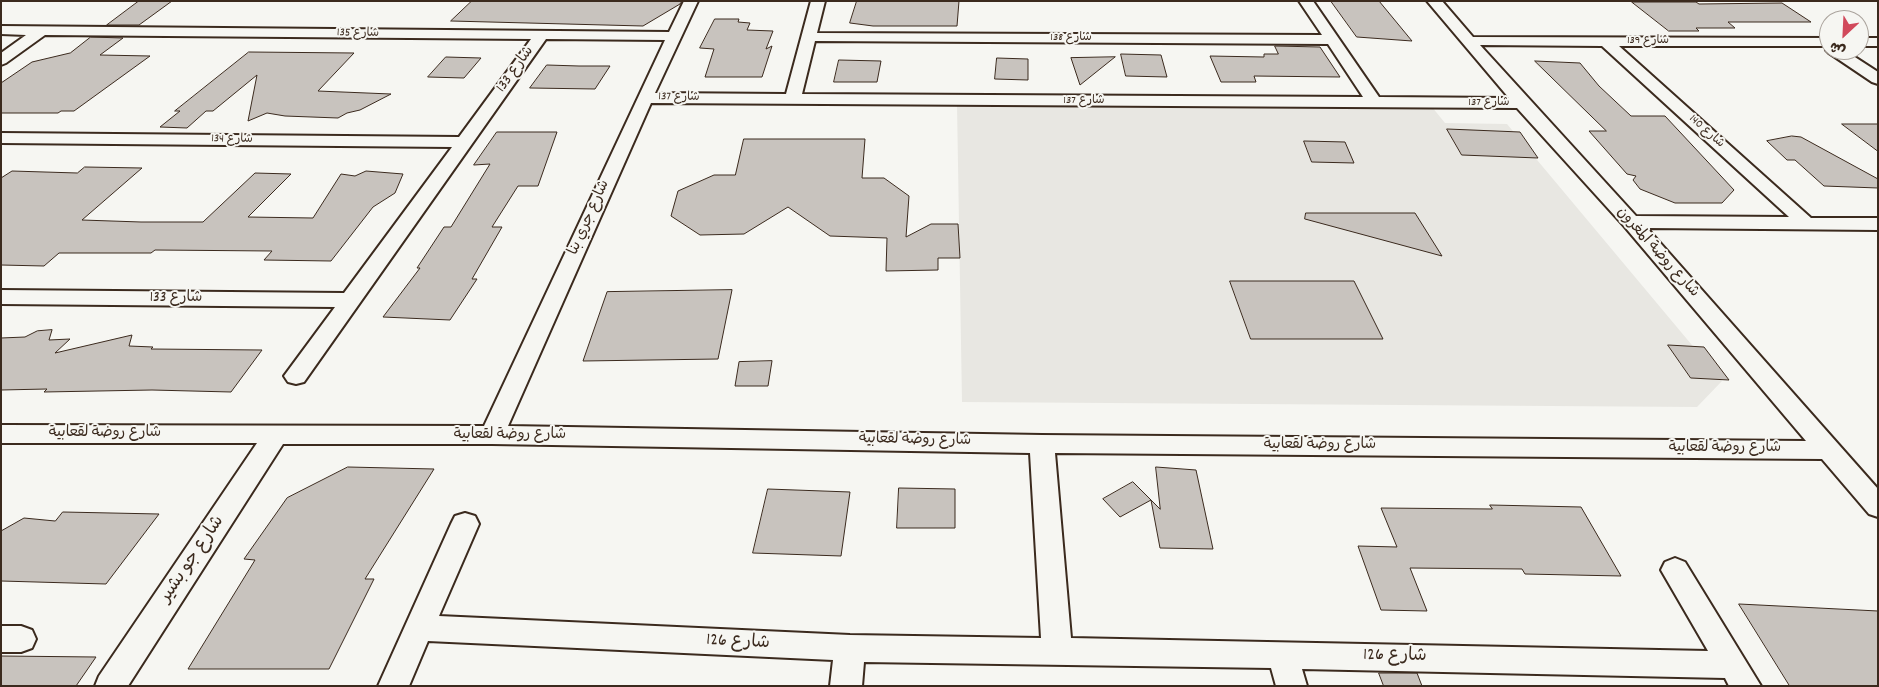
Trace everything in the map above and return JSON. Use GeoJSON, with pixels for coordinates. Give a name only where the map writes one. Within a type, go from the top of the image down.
{"type":"FeatureCollection","features":[{"type":"Feature","properties":{"kind":"street","name":"شارع جري بنا"},"geometry":{"type":"LineString","coordinates":[[492,435],[645,98],[692,1]]}},
{"type":"Feature","properties":{"kind":"street"},"geometry":{"type":"LineString","coordinates":[[792,100],[818,1]]}},
{"type":"Feature","properties":{"kind":"street"},"geometry":{"type":"LineString","coordinates":[[1306,1],[1375,103]]}},
{"type":"Feature","properties":{"kind":"street","name":"شارع روضة المغرون"},"geometry":{"type":"LineString","coordinates":[[1434,1],[1522,103],[1630,222],[1878,507]]}},
{"type":"Feature","properties":{"kind":"street","name":"شارع 135"},"geometry":{"type":"LineString","coordinates":[[1,30],[674,36]]}},
{"type":"Feature","properties":{"kind":"street"},"geometry":{"type":"LineString","coordinates":[[1,60],[42,30]]}},
{"type":"Feature","properties":{"kind":"street","name":"شارع 133"},"geometry":{"type":"LineString","coordinates":[[296,376],[540,36]]}},
{"type":"Feature","properties":{"kind":"street","name":"شارع 138"},"geometry":{"type":"LineString","coordinates":[[809,37],[1332,40]]}},
{"type":"Feature","properties":{"kind":"street","name":"شارع 139"},"geometry":{"type":"LineString","coordinates":[[1468,41],[1819,45]]}},
{"type":"Feature","properties":{"kind":"street","name":"شارع 140"},"geometry":{"type":"LineString","coordinates":[[1605,41],[1806,223]]}},
{"type":"Feature","properties":{"kind":"street"},"geometry":{"type":"LineString","coordinates":[[1851,60],[1878,79]]}},
{"type":"Feature","properties":{"kind":"street","name":"شارع 137"},"geometry":{"type":"LineString","coordinates":[[645,98],[1522,103]]}},
{"type":"Feature","properties":{"kind":"street","name":"شارع 134"},"geometry":{"type":"LineString","coordinates":[[1,138],[463,142]]}},
{"type":"Feature","properties":{"kind":"street"},"geometry":{"type":"LineString","coordinates":[[1630,222],[1878,224]]}},
{"type":"Feature","properties":{"kind":"street","name":"شارع 133"},"geometry":{"type":"LineString","coordinates":[[1,298],[351,300]]}},
{"type":"Feature","properties":{"kind":"street","name":"شارع روضة لقعابية"},"geometry":{"type":"LineString","coordinates":[[1,434],[492,435],[1042,444],[1829,450]]}},
{"type":"Feature","properties":{"kind":"street","name":"شارع جو بشير"},"geometry":{"type":"LineString","coordinates":[[110,686],[276,435]]}},
{"type":"Feature","properties":{"kind":"street"},"geometry":{"type":"LineString","coordinates":[[1042,444],[1057,651]]}},
{"type":"Feature","properties":{"kind":"street"},"geometry":{"type":"LineString","coordinates":[[393,686],[465,524]]}},
{"type":"Feature","properties":{"kind":"street","name":"شارع 126"},"geometry":{"type":"LineString","coordinates":[[1675,570],[1740,676]]}},
{"type":"Feature","properties":{"kind":"street","name":"شارع 126"},"geometry":{"type":"LineString","coordinates":[[419,628],[850,648],[1283,655],[1740,676]]}},
{"type":"Feature","properties":{"kind":"street"},"geometry":{"type":"LineString","coordinates":[[846,686],[850,648]]}},
{"type":"Feature","properties":{"kind":"street"},"geometry":{"type":"LineString","coordinates":[[1283,655],[1292,686]]}},
{"type":"Feature","properties":{"kind":"shaded area"},"geometry":{"type":"Polygon","coordinates":[[[957,105],[1432,107],[1445,123],[1507,124],[1722,381],[1697,407],[962,402],[957,105]]]}},
{"type":"Feature","properties":{"kind":"building"},"geometry":{"type":"Polygon","coordinates":[[[139,1],[172,1],[139,25],[107,25],[139,1]]]}},
{"type":"Feature","properties":{"kind":"building"},"geometry":{"type":"Polygon","coordinates":[[[472,1],[682,1],[643,26],[451,21],[472,1]]]}},
{"type":"Feature","properties":{"kind":"building"},"geometry":{"type":"Polygon","coordinates":[[[857,1],[959,1],[957,26],[873,26],[850,23],[857,1]]]}},
{"type":"Feature","properties":{"kind":"building"},"geometry":{"type":"Polygon","coordinates":[[[1331,1],[1379,1],[1412,41],[1357,37],[1331,1]]]}},
{"type":"Feature","properties":{"kind":"building"},"geometry":{"type":"Polygon","coordinates":[[[1632,2],[1696,2],[1699,4],[1782,3],[1811,22],[1728,22],[1735,28],[1696,28],[1699,31],[1669,31],[1632,2]]]}},
{"type":"Feature","properties":{"kind":"building"},"geometry":{"type":"Polygon","coordinates":[[[715,19],[739,19],[738,22],[750,23],[747,30],[773,31],[766,49],[772,46],[762,77],[705,77],[714,49],[700,48],[715,19]]]}},
{"type":"Feature","properties":{"kind":"building"},"geometry":{"type":"Polygon","coordinates":[[[91,37],[123,38],[100,55],[150,56],[74,111],[61,111],[58,113],[1,113],[1,83],[32,62],[70,53],[91,37]]]}},
{"type":"Feature","properties":{"kind":"building"},"geometry":{"type":"Polygon","coordinates":[[[1275,46],[1320,47],[1340,77],[1254,76],[1256,82],[1221,82],[1210,56],[1264,57],[1264,54],[1278,54],[1275,46]]]}},
{"type":"Feature","properties":{"kind":"building"},"geometry":{"type":"Polygon","coordinates":[[[249,52],[354,53],[318,91],[391,94],[360,110],[347,113],[338,118],[285,116],[267,113],[248,121],[257,75],[213,111],[206,111],[187,128],[160,127],[180,111],[175,111],[249,52]]]}},
{"type":"Feature","properties":{"kind":"building"},"geometry":{"type":"Polygon","coordinates":[[[1121,54],[1161,55],[1167,77],[1126,76],[1121,54]]]}},
{"type":"Feature","properties":{"kind":"building"},"geometry":{"type":"Polygon","coordinates":[[[446,57],[481,58],[464,78],[428,77],[446,57]]]}},
{"type":"Feature","properties":{"kind":"building"},"geometry":{"type":"Polygon","coordinates":[[[1115,57],[1080,85],[1071,58],[1115,57]]]}},
{"type":"Feature","properties":{"kind":"building"},"geometry":{"type":"Polygon","coordinates":[[[997,58],[1028,59],[1028,80],[995,79],[997,58]]]}},
{"type":"Feature","properties":{"kind":"building"},"geometry":{"type":"Polygon","coordinates":[[[839,60],[881,61],[877,82],[834,82],[839,60]]]}},
{"type":"Feature","properties":{"kind":"building"},"geometry":{"type":"Polygon","coordinates":[[[1535,61],[1580,63],[1599,86],[1631,116],[1665,116],[1734,190],[1722,203],[1675,203],[1640,189],[1633,180],[1636,176],[1627,174],[1589,131],[1606,131],[1535,61]]]}},
{"type":"Feature","properties":{"kind":"building"},"geometry":{"type":"Polygon","coordinates":[[[547,65],[610,66],[595,89],[530,88],[547,65]]]}},
{"type":"Feature","properties":{"kind":"building"},"geometry":{"type":"Polygon","coordinates":[[[1842,124],[1878,124],[1878,151],[1842,124]]]}},
{"type":"Feature","properties":{"kind":"building"},"geometry":{"type":"Polygon","coordinates":[[[1447,129],[1520,132],[1538,158],[1462,155],[1447,129]]]}},
{"type":"Feature","properties":{"kind":"building"},"geometry":{"type":"Polygon","coordinates":[[[497,132],[557,132],[538,186],[518,186],[492,227],[502,227],[472,279],[477,279],[450,320],[383,317],[420,268],[417,268],[444,227],[451,227],[490,164],[474,165],[497,132]]]}},
{"type":"Feature","properties":{"kind":"building"},"geometry":{"type":"Polygon","coordinates":[[[1792,136],[1801,137],[1878,179],[1878,188],[1824,186],[1795,160],[1787,160],[1767,141],[1792,136]]]}},
{"type":"Feature","properties":{"kind":"building"},"geometry":{"type":"Polygon","coordinates":[[[744,139],[865,139],[862,178],[884,178],[909,196],[906,237],[931,224],[958,224],[960,258],[938,258],[938,270],[886,271],[887,238],[830,236],[788,207],[744,234],[700,235],[671,216],[678,191],[714,175],[735,175],[744,139]]]}},
{"type":"Feature","properties":{"kind":"building"},"geometry":{"type":"Polygon","coordinates":[[[1304,141],[1345,142],[1354,163],[1312,162],[1304,141]]]}},
{"type":"Feature","properties":{"kind":"building"},"geometry":{"type":"Polygon","coordinates":[[[85,167],[142,168],[82,220],[141,222],[203,222],[255,173],[291,174],[248,217],[313,218],[341,174],[355,176],[366,171],[403,174],[395,193],[373,207],[331,261],[264,260],[272,251],[155,250],[151,253],[59,253],[44,266],[1,265],[1,178],[12,171],[77,173],[85,167]]]}},
{"type":"Feature","properties":{"kind":"building"},"geometry":{"type":"Polygon","coordinates":[[[1306,213],[1415,213],[1442,256],[1305,219],[1306,213]]]}},
{"type":"Feature","properties":{"kind":"building"},"geometry":{"type":"Polygon","coordinates":[[[1230,281],[1354,281],[1383,339],[1251,339],[1230,281]]]}},
{"type":"Feature","properties":{"kind":"building"},"geometry":{"type":"Polygon","coordinates":[[[732,290],[718,359],[583,361],[607,292],[732,290]]]}},
{"type":"Feature","properties":{"kind":"building"},"geometry":{"type":"Polygon","coordinates":[[[52,330],[49,340],[70,339],[55,353],[132,335],[129,346],[153,347],[151,349],[262,350],[231,392],[152,390],[44,392],[47,389],[1,390],[1,338],[25,337],[37,331],[52,330]]]}},
{"type":"Feature","properties":{"kind":"building"},"geometry":{"type":"Polygon","coordinates":[[[1668,345],[1704,347],[1729,380],[1691,378],[1668,345]]]}},
{"type":"Feature","properties":{"kind":"building"},"geometry":{"type":"Polygon","coordinates":[[[772,361],[768,386],[735,386],[739,362],[772,361]]]}},
{"type":"Feature","properties":{"kind":"building"},"geometry":{"type":"Polygon","coordinates":[[[348,467],[434,469],[365,579],[374,579],[329,669],[188,669],[255,560],[244,559],[287,498],[348,467]]]}},
{"type":"Feature","properties":{"kind":"building"},"geometry":{"type":"Polygon","coordinates":[[[1156,467],[1196,470],[1213,549],[1160,548],[1151,500],[1160,509],[1156,467]]]}},
{"type":"Feature","properties":{"kind":"building"},"geometry":{"type":"Polygon","coordinates":[[[1133,482],[1151,500],[1120,517],[1103,499],[1133,482]]]}},
{"type":"Feature","properties":{"kind":"building"},"geometry":{"type":"Polygon","coordinates":[[[899,488],[955,489],[955,528],[897,528],[899,488]]]}},
{"type":"Feature","properties":{"kind":"building"},"geometry":{"type":"Polygon","coordinates":[[[768,489],[850,492],[841,556],[753,553],[768,489]]]}},
{"type":"Feature","properties":{"kind":"building"},"geometry":{"type":"Polygon","coordinates":[[[1490,505],[1581,507],[1621,576],[1525,574],[1522,569],[1410,568],[1427,611],[1381,610],[1358,546],[1397,547],[1381,508],[1492,509],[1490,505]]]}},
{"type":"Feature","properties":{"kind":"building"},"geometry":{"type":"Polygon","coordinates":[[[63,512],[159,514],[106,584],[1,581],[1,531],[24,518],[55,521],[63,512]]]}},
{"type":"Feature","properties":{"kind":"building"},"geometry":{"type":"Polygon","coordinates":[[[1739,604],[1878,611],[1878,686],[1790,686],[1739,604]]]}},
{"type":"Feature","properties":{"kind":"building"},"geometry":{"type":"Polygon","coordinates":[[[1,656],[96,657],[76,686],[1,686],[1,656]]]}},
{"type":"Feature","properties":{"kind":"building"},"geometry":{"type":"Polygon","coordinates":[[[1379,673],[1417,673],[1422,686],[1384,686],[1379,673]]]}}]}
